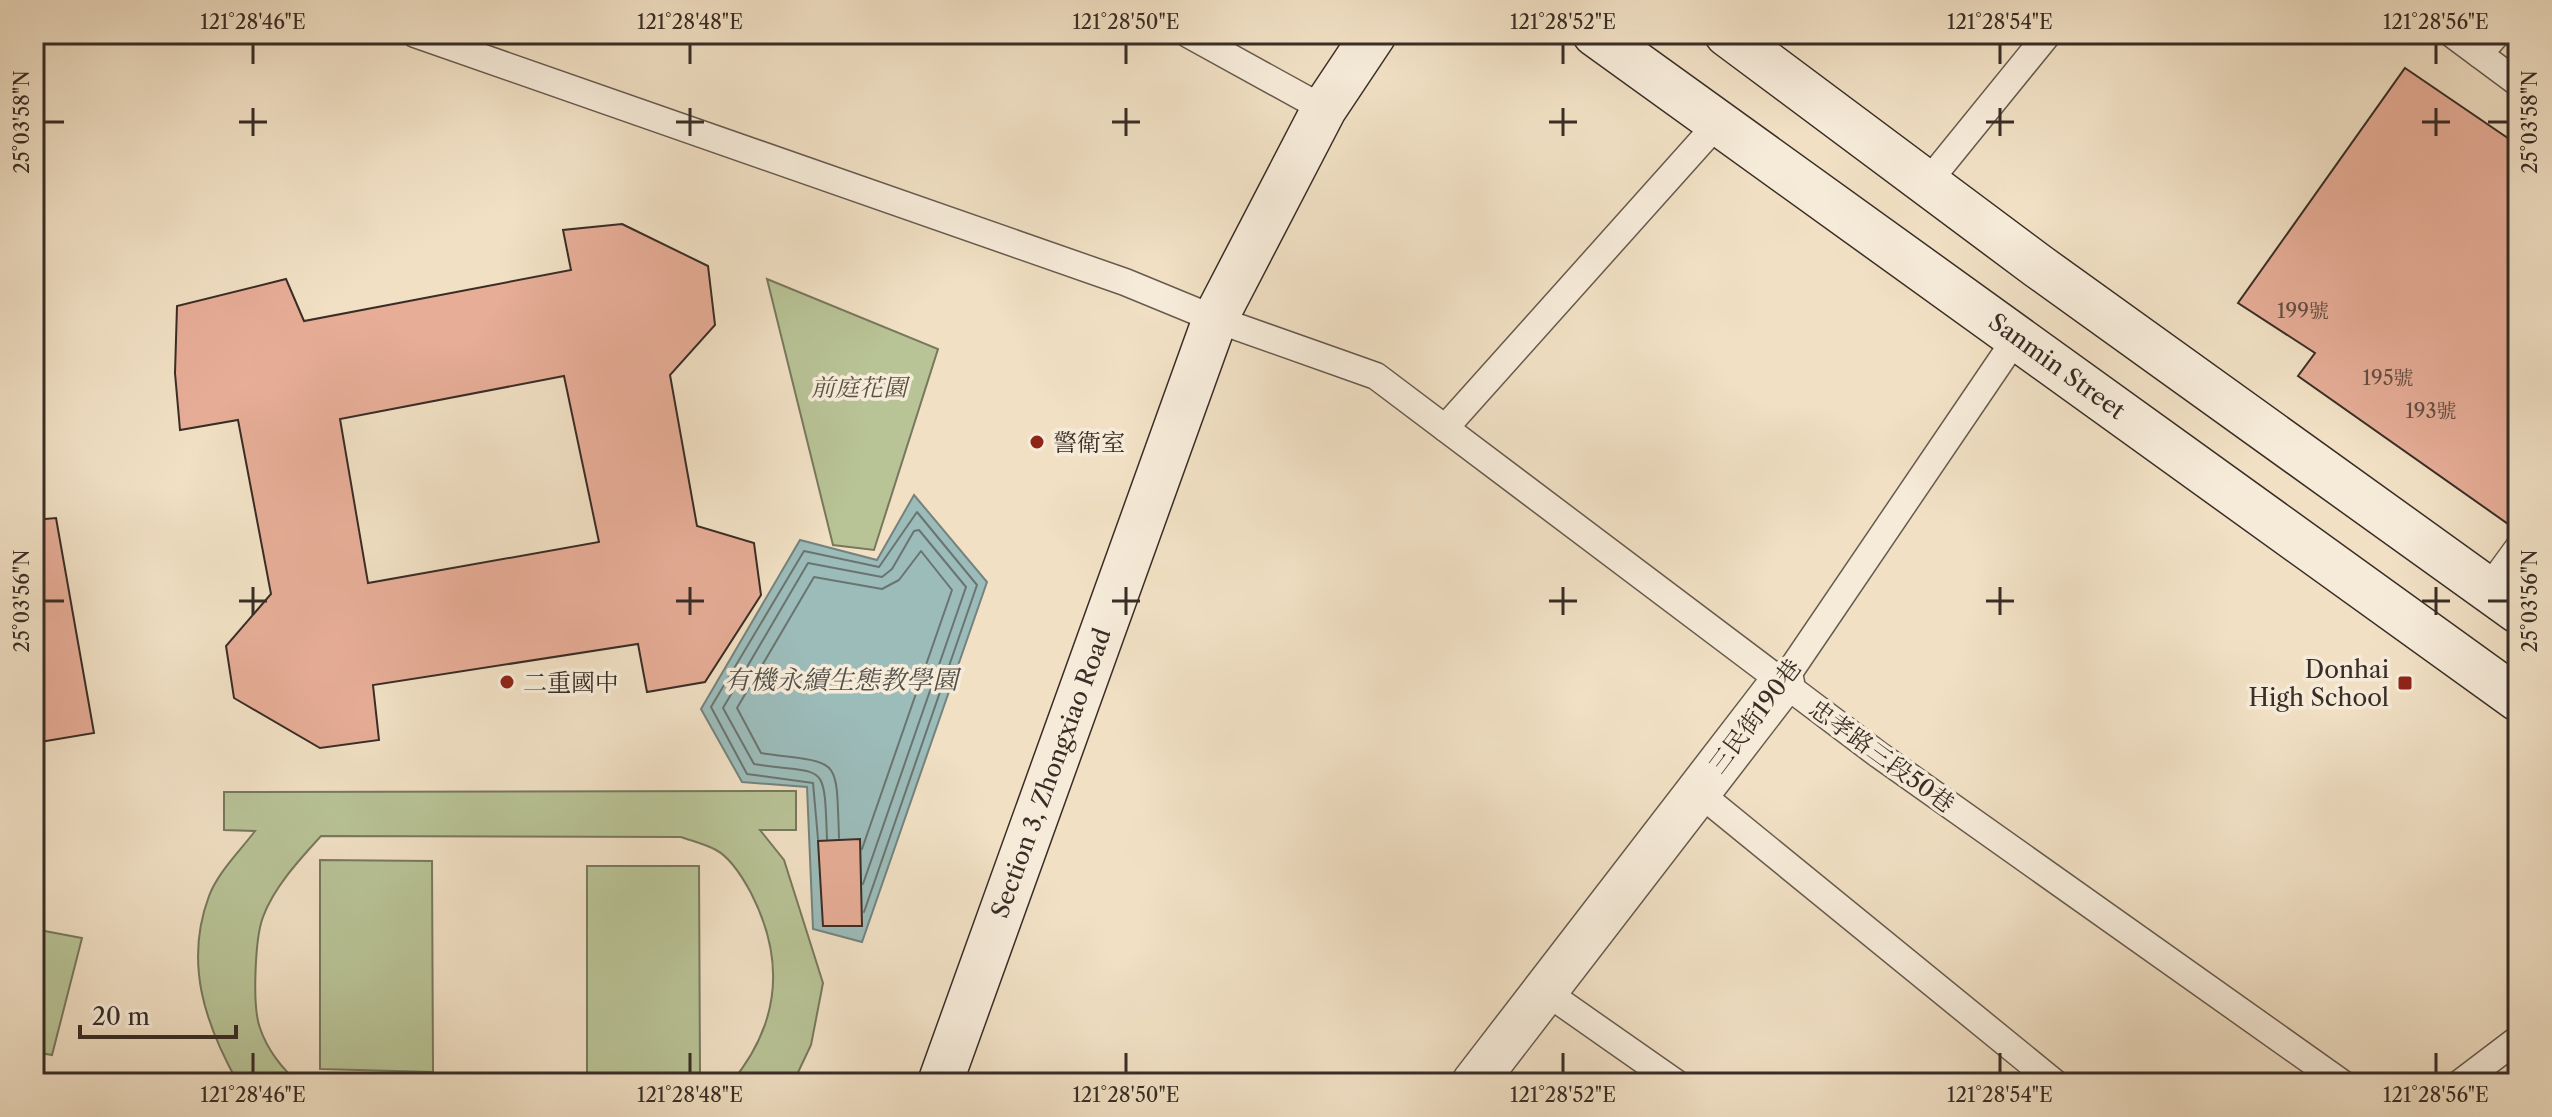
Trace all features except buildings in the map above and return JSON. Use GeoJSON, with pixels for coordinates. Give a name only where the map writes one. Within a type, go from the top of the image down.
{"type":"FeatureCollection","features":[{"type":"Feature","properties":{"kind":"street","name":"Section 3, Zhongxiao Road"},"geometry":{"type":"LineString","coordinates":[[951,1075],[1215,319],[1324,109],[1374,34]]}},
{"type":"Feature","properties":{"kind":"street","name":"Sanmin Street"},"geometry":{"type":"LineString","coordinates":[[1595,34],[2518,699]]}},
{"type":"Feature","properties":{"kind":"street"},"geometry":{"type":"LineString","coordinates":[[1727,34],[1927,183],[2503,600]]}},
{"type":"Feature","properties":{"kind":"street","name":"三民街190巷"},"geometry":{"type":"LineString","coordinates":[[1474,1083],[1782,683]]}},
{"type":"Feature","properties":{"kind":"lane","name":"忠孝路三段50巷"},"geometry":{"type":"LineString","coordinates":[[415,34],[1125,282],[1215,319],[1376,376],[1879,755],[2342,1083]]}},
{"type":"Feature","properties":{"kind":"lane"},"geometry":{"type":"LineString","coordinates":[[1188,34],[1324,109]]}},
{"type":"Feature","properties":{"kind":"lane"},"geometry":{"type":"LineString","coordinates":[[1927,183],[2048,34]]}},
{"type":"Feature","properties":{"kind":"lane"},"geometry":{"type":"LineString","coordinates":[[2452,34],[2488,44],[2518,83]]}},
{"type":"Feature","properties":{"kind":"lane"},"geometry":{"type":"LineString","coordinates":[[1445,428],[1718,123]]}},
{"type":"Feature","properties":{"kind":"lane","name":"三民街190巷"},"geometry":{"type":"LineString","coordinates":[[1782,683],[2017,337]]}},
{"type":"Feature","properties":{"kind":"lane"},"geometry":{"type":"LineString","coordinates":[[2503,600],[2518,548]]}},
{"type":"Feature","properties":{"kind":"lane"},"geometry":{"type":"LineString","coordinates":[[1698,792],[2055,1083]]}},
{"type":"Feature","properties":{"kind":"lane"},"geometry":{"type":"LineString","coordinates":[[1546,992],[1676,1083]]}},
{"type":"Feature","properties":{"kind":"lane"},"geometry":{"type":"LineString","coordinates":[[2460,1083],[2518,1039]]}},
{"type":"Feature","properties":{"kind":"green space","name":"前庭花園"},"geometry":{"type":"Polygon","coordinates":[[[767,279],[938,349],[874,550],[833,545],[767,279]]]}},
{"type":"Feature","properties":{"kind":"green space"},"geometry":{"type":"Polygon","coordinates":[[[796,791],[796,830],[760,830],[784,860],[823,983],[811,1045],[793,1083],[731,1083],[760,1038],[768,1015],[773,967],[770,943],[751,893],[732,863],[716,850],[681,837],[321,836],[288,874],[268,906],[260,927],[256,956],[255,989],[260,1028],[276,1058],[299,1083],[238,1083],[226,1061],[202,992],[198,945],[209,896],[230,862],[255,831],[224,830],[224,792],[796,791]]]}},
{"type":"Feature","properties":{"kind":"green space"},"geometry":{"type":"Polygon","coordinates":[[[320,860],[432,861],[433,1072],[320,1069],[320,860]]]}},
{"type":"Feature","properties":{"kind":"green space"},"geometry":{"type":"Polygon","coordinates":[[[587,866],[699,866],[700,1077],[587,1074],[587,866]]]}},
{"type":"Feature","properties":{"kind":"green space"},"geometry":{"type":"Polygon","coordinates":[[[34,929],[82,938],[52,1055],[34,1052],[34,929]]]}},
{"type":"Feature","properties":{"kind":"water","name":"有機永續生態教學園"},"geometry":{"type":"Polygon","coordinates":[[[914,495],[987,582],[862,942],[813,929],[807,787],[742,782],[701,709],[800,540],[877,560],[914,495]]]}},
{"type":"Feature","properties":{"kind":"place","name":"警衛室"},"geometry":{"type":"Point","coordinates":[1037,442]}},
{"type":"Feature","properties":{"kind":"place","name":"二重國中"},"geometry":{"type":"Point","coordinates":[507,682]}},
{"type":"Feature","properties":{"kind":"place","name":"Donhai High School"},"geometry":{"type":"Point","coordinates":[2405,683]}}]}
